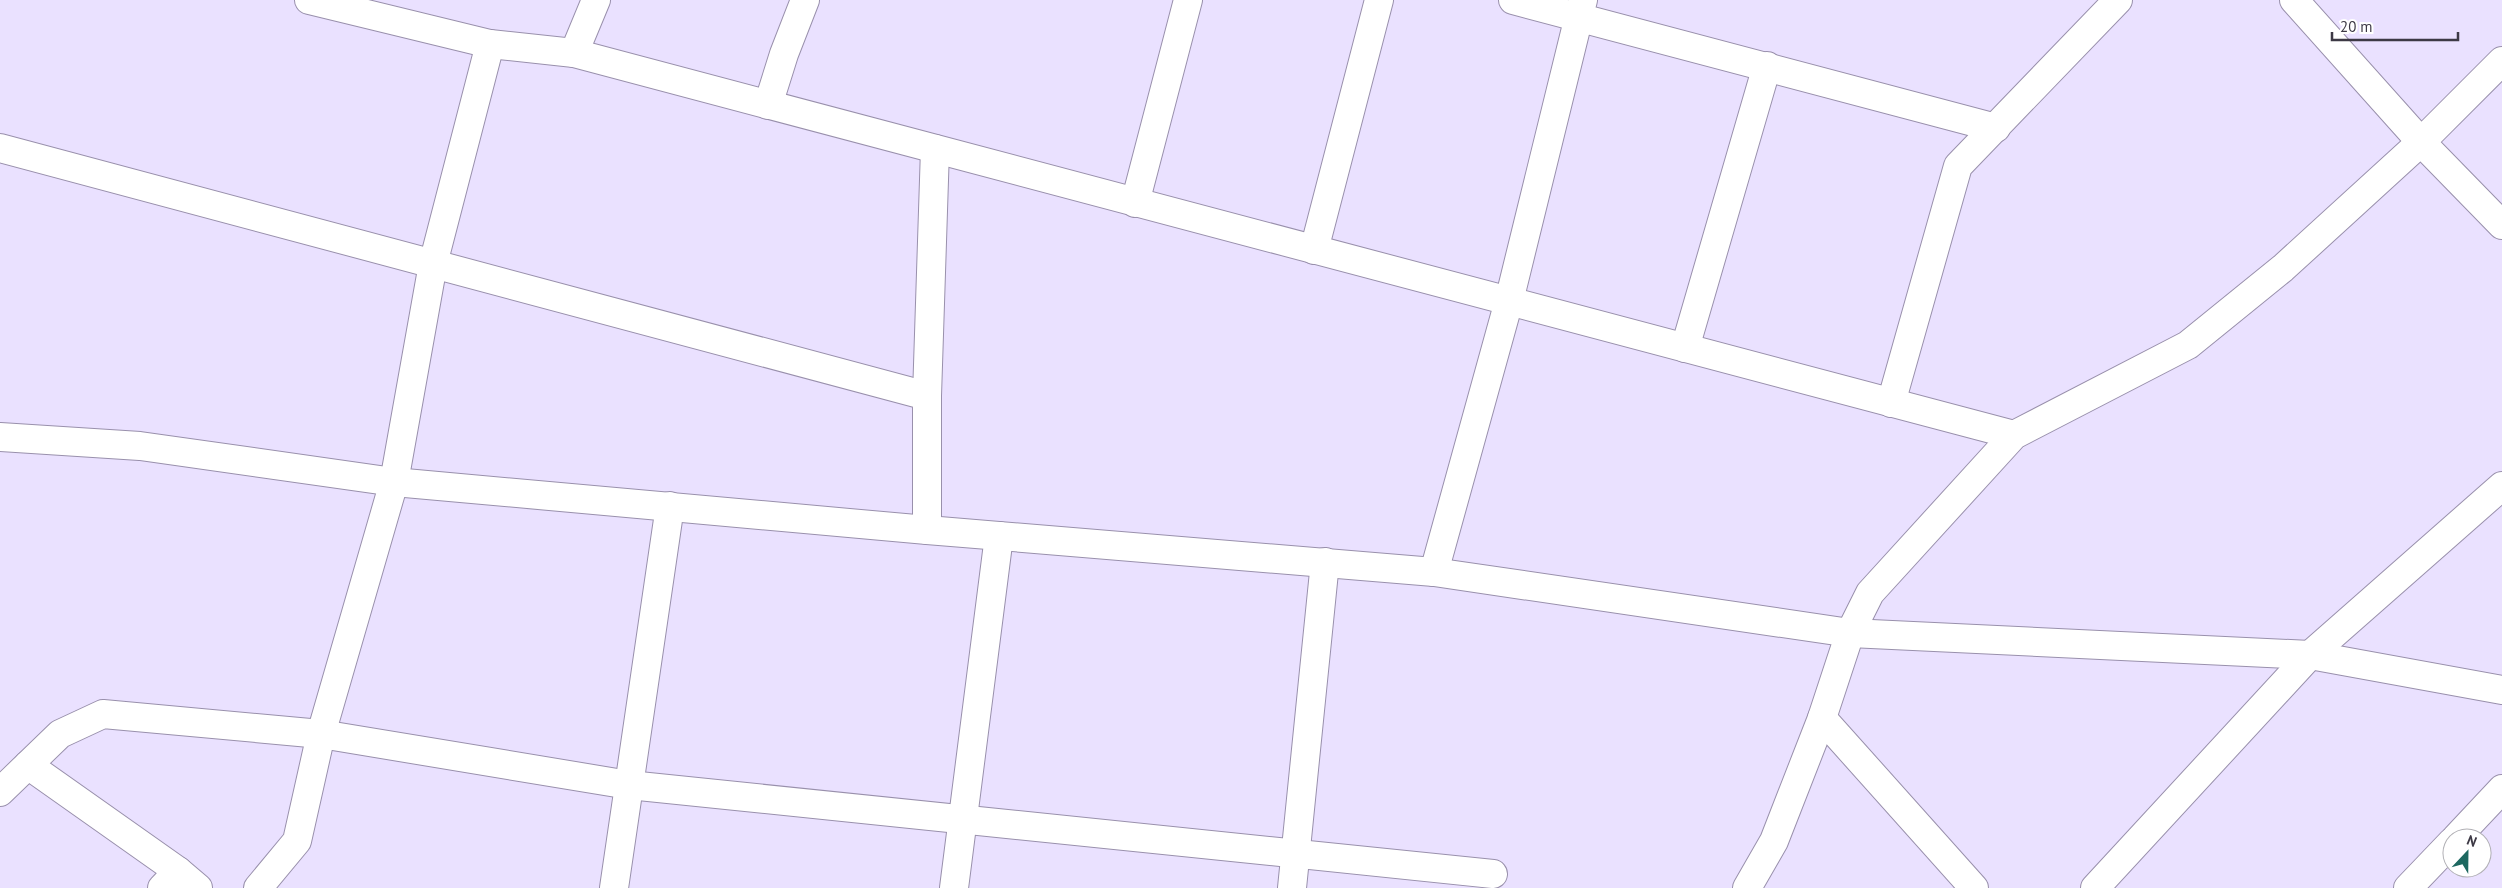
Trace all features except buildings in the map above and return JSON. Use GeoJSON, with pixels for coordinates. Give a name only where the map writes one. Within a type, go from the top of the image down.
{"type":"FeatureCollection","features":[{"type":"Feature","properties":{"kind":"street"},"geometry":{"type":"LineString","coordinates":[[309,0],[490,44],[574,53],[2014,435]]}},
{"type":"Feature","properties":{"kind":"street"},"geometry":{"type":"LineString","coordinates":[[574,53],[596,0]]}},
{"type":"Feature","properties":{"kind":"street"},"geometry":{"type":"LineString","coordinates":[[768,105],[784,54],[805,0]]}},
{"type":"Feature","properties":{"kind":"street"},"geometry":{"type":"LineString","coordinates":[[1135,202],[1188,0]]}},
{"type":"Feature","properties":{"kind":"street"},"geometry":{"type":"LineString","coordinates":[[1314,250],[1379,0]]}},
{"type":"Feature","properties":{"kind":"street"},"geometry":{"type":"LineString","coordinates":[[1514,0],[1581,8],[1767,66],[1996,128]]}},
{"type":"Feature","properties":{"kind":"street"},"geometry":{"type":"LineString","coordinates":[[1891,403],[1958,166],[2118,0]]}},
{"type":"Feature","properties":{"kind":"street"},"geometry":{"type":"LineString","coordinates":[[2294,0],[2421,142],[2502,225]]}},
{"type":"Feature","properties":{"kind":"street"},"geometry":{"type":"LineString","coordinates":[[1434,572],[1509,301],[1581,8]]}},
{"type":"Feature","properties":{"kind":"street"},"geometry":{"type":"LineString","coordinates":[[258,888],[297,841],[321,734],[394,482],[432,264],[490,44]]}},
{"type":"Feature","properties":{"kind":"street"},"geometry":{"type":"LineString","coordinates":[[1747,888],[1774,841],[1822,718],[1850,632],[1870,593],[2014,435],[2188,345],[2283,268],[2421,142],[2502,61]]}},
{"type":"Feature","properties":{"kind":"street"},"geometry":{"type":"LineString","coordinates":[[1685,348],[1767,66]]}},
{"type":"Feature","properties":{"kind":"street"},"geometry":{"type":"LineString","coordinates":[[0,148],[927,396]]}},
{"type":"Feature","properties":{"kind":"street"},"geometry":{"type":"LineString","coordinates":[[927,530],[927,396],[935,150]]}},
{"type":"Feature","properties":{"kind":"street"},"geometry":{"type":"LineString","coordinates":[[0,437],[140,446],[394,482],[927,530],[1434,572],[1850,632],[2310,655],[2502,690]]}},
{"type":"Feature","properties":{"kind":"street"},"geometry":{"type":"LineString","coordinates":[[2095,888],[2310,655],[2502,486]]}},
{"type":"Feature","properties":{"kind":"street"},"geometry":{"type":"LineString","coordinates":[[614,888],[670,506]]}},
{"type":"Feature","properties":{"kind":"street"},"geometry":{"type":"LineString","coordinates":[[954,888],[999,536]]}},
{"type":"Feature","properties":{"kind":"street"},"geometry":{"type":"LineString","coordinates":[[1292,888],[1325,562]]}},
{"type":"Feature","properties":{"kind":"street"},"geometry":{"type":"LineString","coordinates":[[0,792],[60,734],[103,714],[321,734],[629,785],[1296,852],[1493,874]]}},
{"type":"Feature","properties":{"kind":"street"},"geometry":{"type":"LineString","coordinates":[[1822,718],[1974,888]]}},
{"type":"Feature","properties":{"kind":"street"},"geometry":{"type":"LineString","coordinates":[[28,765],[179,882]]}},
{"type":"Feature","properties":{"kind":"street"},"geometry":{"type":"LineString","coordinates":[[2466,828],[2502,790]]}},
{"type":"Feature","properties":{"kind":"street"},"geometry":{"type":"LineString","coordinates":[[2408,888],[2442,852]]}}]}
